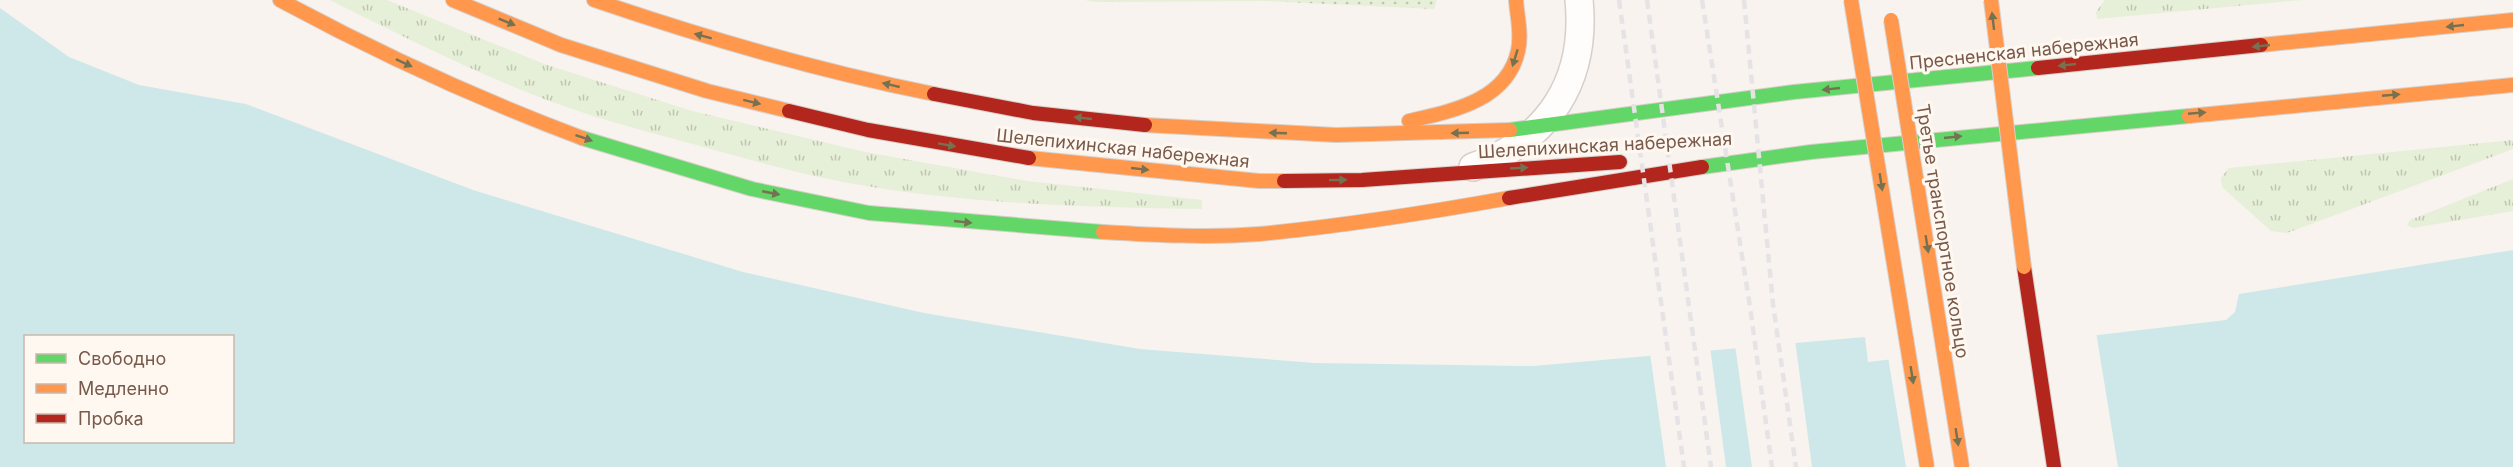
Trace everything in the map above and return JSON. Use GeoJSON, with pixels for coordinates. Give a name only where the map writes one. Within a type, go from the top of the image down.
{"type":"FeatureCollection","features":[{"type":"Feature","properties":{"kind":"main road"},"geometry":{"type":"LineString","coordinates":[[280,0],[351,38],[476,97],[582,138],[752,189],[869,213],[1150,235],[1257,234],[1402,218],[1656,173],[1811,152],[2510,84]]}},
{"type":"Feature","properties":{"kind":"main road","name":"Шелепихинская набережная"},"geometry":{"type":"LineString","coordinates":[[453,0],[561,45],[707,91],[868,130],[1014,157],[1259,181],[1362,180],[1461,171],[1811,152]]}},
{"type":"Feature","properties":{"kind":"main road","name":"Шелепихинская набережная"},"geometry":{"type":"LineString","coordinates":[[594,0],[676,28],[895,86],[1033,112],[1187,129],[1336,135],[1463,133],[1539,128]]}},
{"type":"Feature","properties":{"kind":"main road"},"geometry":{"type":"LineString","coordinates":[[1336,135],[1410,121],[1469,106],[1494,92],[1515,63],[1519,34],[1516,0]]}},
{"type":"Feature","properties":{"kind":"main road"},"geometry":{"type":"LineString","coordinates":[[1851,0],[1927,467]]}},
{"type":"Feature","properties":{"kind":"main road"},"geometry":{"type":"LineString","coordinates":[[1991,0],[2024,267],[2054,467]]}},
{"type":"Feature","properties":{"kind":"main road","name":"Третье транспортное кольцо"},"geometry":{"type":"LineString","coordinates":[[1889,10],[1962,467]]}},
{"type":"Feature","properties":{"kind":"main road","name":"Пресненская набережная"},"geometry":{"type":"LineString","coordinates":[[1539,128],[1794,92],[2513,20]]}},
{"type":"Feature","properties":{"kind":"main road"},"geometry":{"type":"LineString","coordinates":[[2008,23],[2024,267]]}},
{"type":"Feature","properties":{"kind":"street"},"geometry":{"type":"LineString","coordinates":[[1461,171],[1500,158],[1539,128],[1571,81],[1579,45],[1579,0]]}},
{"type":"Feature","properties":{"kind":"green space"},"geometry":{"type":"Polygon","coordinates":[[[330,0],[387,0],[544,64],[692,111],[865,152],[1027,181],[1202,200],[1202,209],[977,200],[887,189],[804,174],[626,126],[544,99],[450,59],[330,0]]]}},
{"type":"Feature","properties":{"kind":"green space"},"geometry":{"type":"Polygon","coordinates":[[[1084,0],[1437,0],[1434,9],[1266,1],[1098,2],[1084,0]]]}},
{"type":"Feature","properties":{"kind":"green space"},"geometry":{"type":"Polygon","coordinates":[[[2105,0],[2302,0],[2097,19],[2096,12],[2105,0]]]}},
{"type":"Feature","properties":{"kind":"green space"},"geometry":{"type":"Polygon","coordinates":[[[2513,140],[2513,149],[2287,233],[2271,231],[2222,187],[2221,178],[2229,168],[2513,140]]]}},
{"type":"Feature","properties":{"kind":"green space"},"geometry":{"type":"Polygon","coordinates":[[[2513,179],[2513,211],[2413,228],[2407,225],[2410,220],[2513,179]]]}},
{"type":"Feature","properties":{"kind":"water"},"geometry":{"type":"Polygon","coordinates":[[[0,8],[69,57],[139,85],[246,104],[473,190],[743,272],[924,313],[1140,349],[1315,363],[1533,366],[1865,337],[1868,362],[2226,320],[2235,312],[2239,294],[2513,250],[2513,467],[0,467],[0,8]]]}},
{"type":"Feature","properties":{"kind":"pier"},"geometry":{"type":"Polygon","coordinates":[[[2096,332],[2118,467],[1906,467],[1888,357],[2096,332]]]}},
{"type":"Feature","properties":{"kind":"pier"},"geometry":{"type":"Polygon","coordinates":[[[1795,340],[1812,467],[1752,467],[1735,345],[1795,340]]]}},
{"type":"Feature","properties":{"kind":"pier"},"geometry":{"type":"Polygon","coordinates":[[[1710,347],[1726,467],[1666,467],[1650,353],[1710,347]]]}},
{"type":"Feature","properties":{"kind":"railway"},"geometry":{"type":"LineString","coordinates":[[1619,0],[1684,467]]}},
{"type":"Feature","properties":{"kind":"railway"},"geometry":{"type":"LineString","coordinates":[[1647,0],[1711,467]]}},
{"type":"Feature","properties":{"kind":"railway"},"geometry":{"type":"LineString","coordinates":[[1702,0],[1750,307],[1772,467]]}},
{"type":"Feature","properties":{"kind":"railway"},"geometry":{"type":"LineString","coordinates":[[1744,0],[1773,304],[1796,467]]}},
{"type":"Feature","properties":{"kind":"traffic: fast"},"geometry":{"type":"LineString","coordinates":[[1510,130],[1794,92],[2038,68]]}},
{"type":"Feature","properties":{"kind":"traffic: fast"},"geometry":{"type":"LineString","coordinates":[[1702,167],[1811,152],[2189,116]]}},
{"type":"Feature","properties":{"kind":"traffic: fast"},"geometry":{"type":"LineString","coordinates":[[582,138],[752,189],[869,213],[1103,232]]}},
{"type":"Feature","properties":{"kind":"traffic: slow"},"geometry":{"type":"LineString","coordinates":[[280,0],[429,74],[582,138]]}},
{"type":"Feature","properties":{"kind":"traffic: slow"},"geometry":{"type":"LineString","coordinates":[[453,0],[561,45],[707,91],[789,111]]}},
{"type":"Feature","properties":{"kind":"traffic: slow"},"geometry":{"type":"LineString","coordinates":[[594,0],[762,53],[934,94]]}},
{"type":"Feature","properties":{"kind":"traffic: slow"},"geometry":{"type":"LineString","coordinates":[[1409,121],[1443,113],[1476,101],[1502,82],[1512,68],[1518,51],[1516,0]]}},
{"type":"Feature","properties":{"kind":"traffic: slow"},"geometry":{"type":"LineString","coordinates":[[1851,0],[1927,467]]}},
{"type":"Feature","properties":{"kind":"traffic: slow"},"geometry":{"type":"LineString","coordinates":[[1991,0],[2024,267]]}},
{"type":"Feature","properties":{"kind":"traffic: slow"},"geometry":{"type":"LineString","coordinates":[[1891,20],[1962,467]]}},
{"type":"Feature","properties":{"kind":"traffic: slow"},"geometry":{"type":"LineString","coordinates":[[2261,45],[2513,20]]}},
{"type":"Feature","properties":{"kind":"traffic: slow"},"geometry":{"type":"LineString","coordinates":[[2189,116],[2513,85]]}},
{"type":"Feature","properties":{"kind":"traffic: slow"},"geometry":{"type":"LineString","coordinates":[[1145,125],[1336,135],[1510,130]]}},
{"type":"Feature","properties":{"kind":"traffic: slow"},"geometry":{"type":"LineString","coordinates":[[1029,158],[1259,181],[1284,181]]}},
{"type":"Feature","properties":{"kind":"traffic: slow"},"geometry":{"type":"LineString","coordinates":[[1103,232],[1201,236],[1259,234],[1384,219],[1509,198]]}},
{"type":"Feature","properties":{"kind":"traffic: jam"},"geometry":{"type":"LineString","coordinates":[[2038,68],[2261,45]]}},
{"type":"Feature","properties":{"kind":"traffic: jam"},"geometry":{"type":"LineString","coordinates":[[934,94],[1033,113],[1145,125]]}},
{"type":"Feature","properties":{"kind":"traffic: jam"},"geometry":{"type":"LineString","coordinates":[[789,111],[868,130],[1029,158]]}},
{"type":"Feature","properties":{"kind":"traffic: jam"},"geometry":{"type":"LineString","coordinates":[[1284,181],[1362,180],[1620,162]]}},
{"type":"Feature","properties":{"kind":"traffic: jam"},"geometry":{"type":"LineString","coordinates":[[1509,198],[1702,167]]}},
{"type":"Feature","properties":{"kind":"traffic: jam"},"geometry":{"type":"LineString","coordinates":[[2024,267],[2054,467]]}}]}
